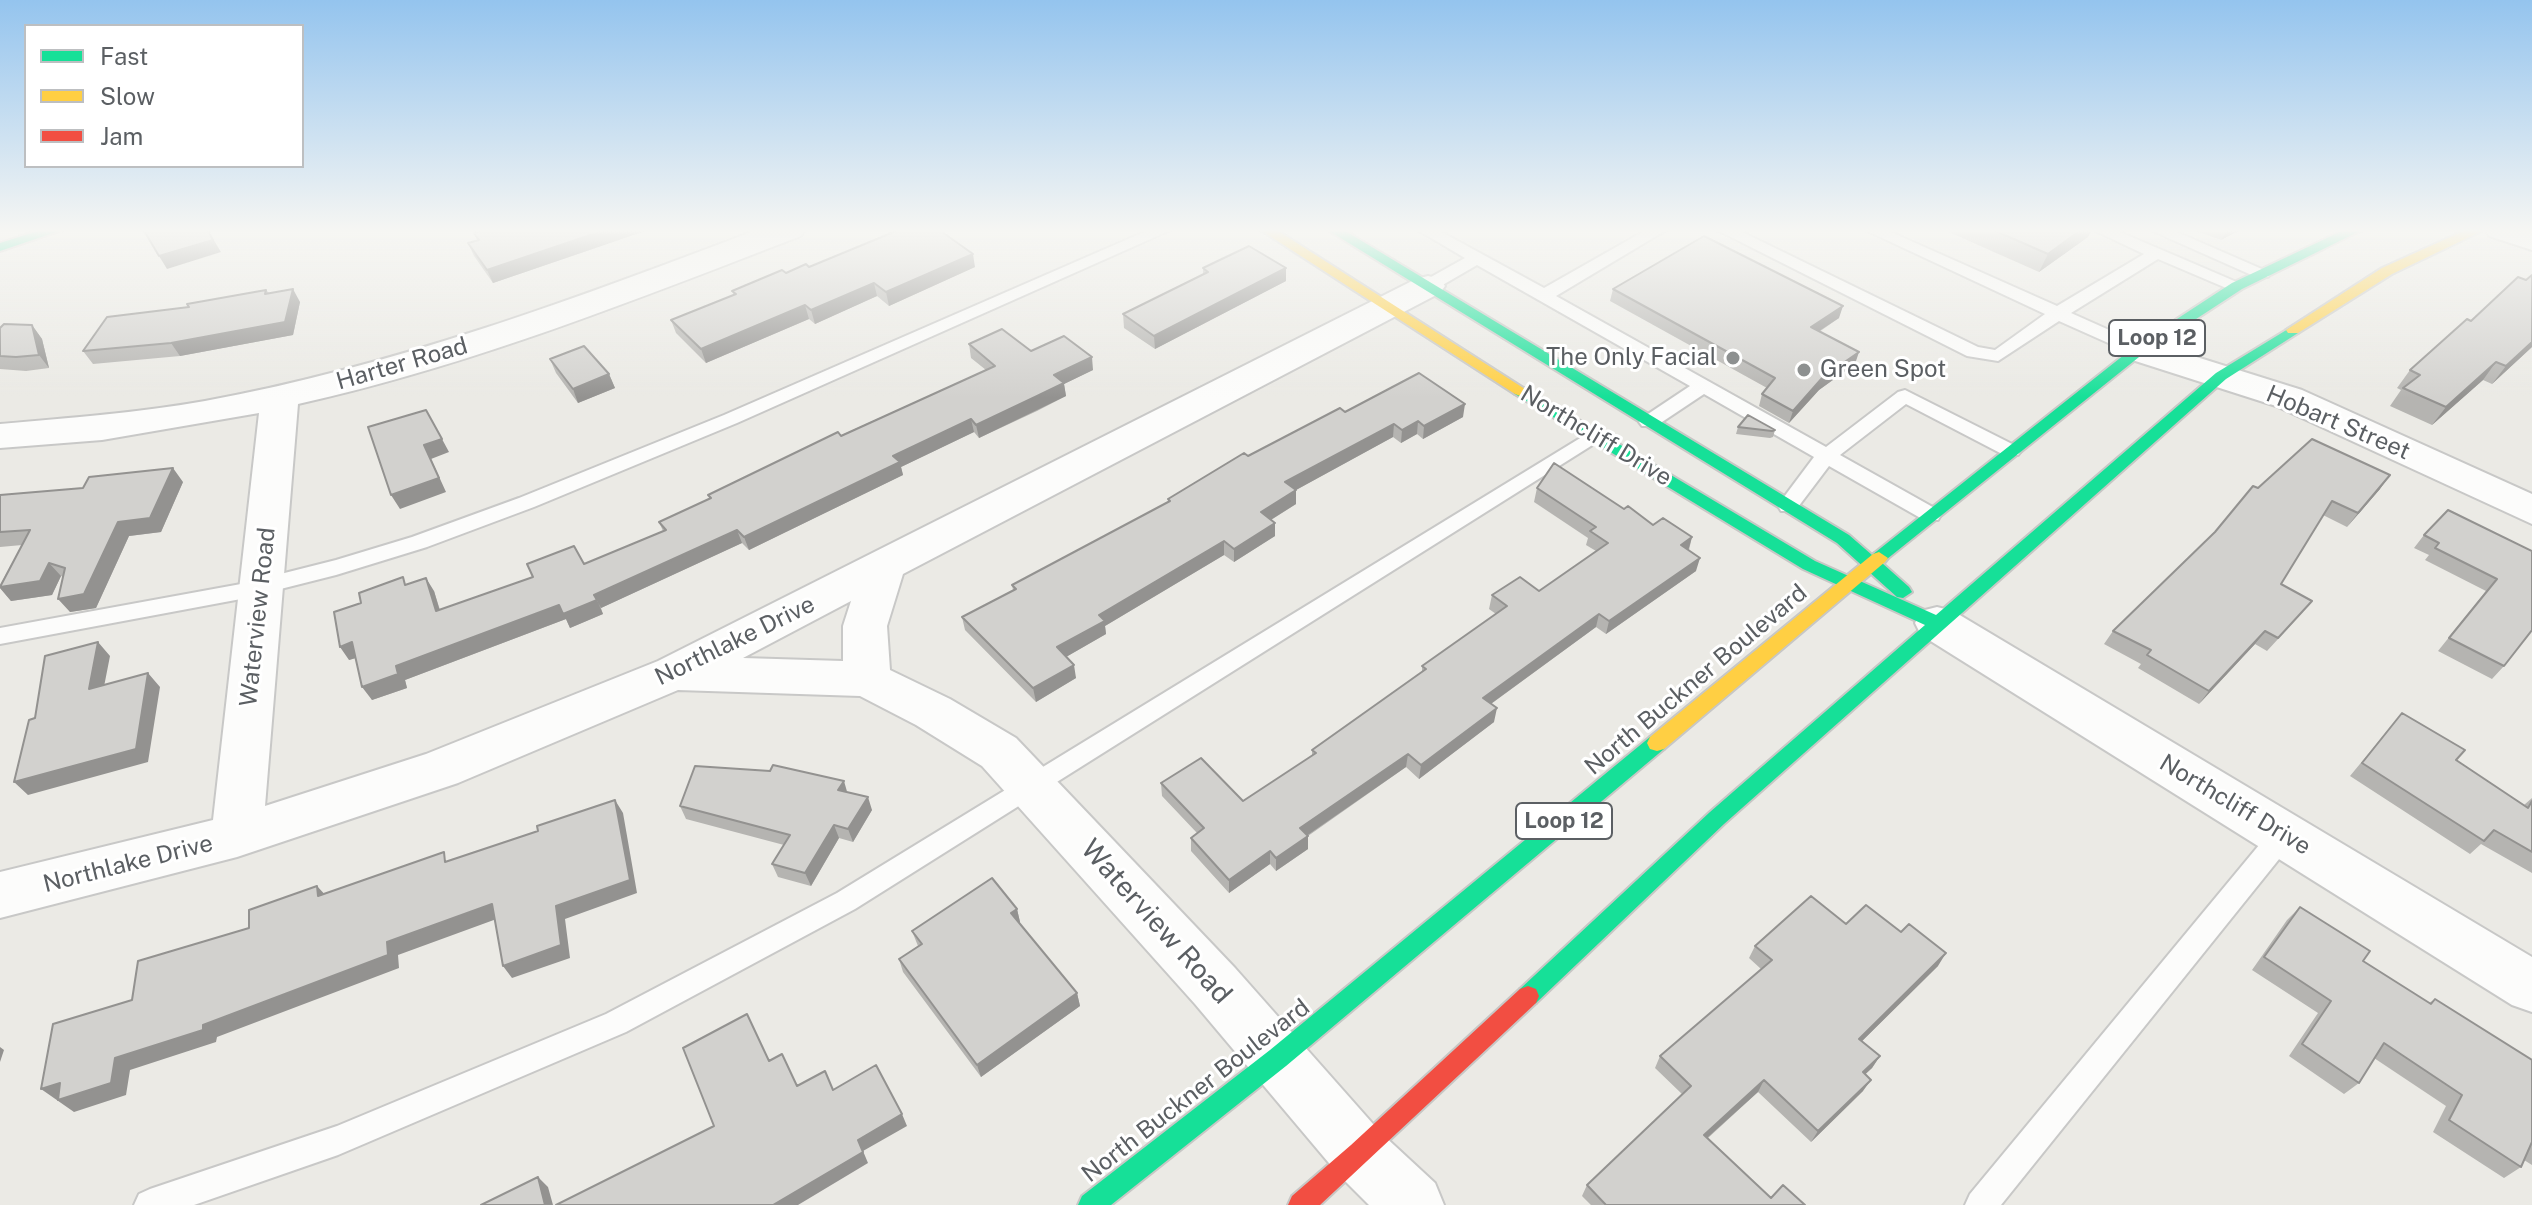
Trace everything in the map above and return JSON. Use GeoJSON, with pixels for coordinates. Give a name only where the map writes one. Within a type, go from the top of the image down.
{"type":"FeatureCollection","features":[{"type":"Feature","properties":{"kind":"main road","name":"Northcliff Drive"},"geometry":{"type":"LineString","coordinates":[[1355,285],[1809,565],[1937,623]]}},
{"type":"Feature","properties":{"kind":"main road","name":"Loop 12"},"geometry":{"type":"LineString","coordinates":[[1301,1205],[1360,1154],[1717,818],[2221,376],[2364,285]]}},
{"type":"Feature","properties":{"kind":"main road","name":"Northcliff Drive"},"geometry":{"type":"LineString","coordinates":[[1428,286],[1843,539],[1937,623]]}},
{"type":"Feature","properties":{"kind":"main road","name":"North Buckner Boulevard"},"geometry":{"type":"LineString","coordinates":[[1091,1205],[1278,1058],[1931,515],[2139,350],[2237,286]]}},
{"type":"Feature","properties":{"kind":"street","name":"Harter Road"},"geometry":{"type":"LineString","coordinates":[[0,436],[128,424],[280,397],[485,341],[643,285]]}},
{"type":"Feature","properties":{"kind":"street","name":"Northlake Drive"},"geometry":{"type":"LineString","coordinates":[[0,895],[237,836],[441,769],[674,673],[1428,286]]}},
{"type":"Feature","properties":{"kind":"street","name":"Hobart Street"},"geometry":{"type":"LineString","coordinates":[[2139,350],[2289,398],[2532,510]]}},
{"type":"Feature","properties":{"kind":"street","name":"Waterview Road"},"geometry":{"type":"LineString","coordinates":[[237,836],[280,397]]}},
{"type":"Feature","properties":{"kind":"street"},"geometry":{"type":"LineString","coordinates":[[867,679],[865,626],[883,568]]}},
{"type":"Feature","properties":{"kind":"street","name":"Northcliff Drive"},"geometry":{"type":"LineString","coordinates":[[1937,623],[2532,987]]}},
{"type":"Feature","properties":{"kind":"street","name":"Waterview Road"},"geometry":{"type":"LineString","coordinates":[[674,673],[867,679],[933,712],[999,752],[1278,1058],[1360,1154],[1413,1205]]}},
{"type":"Feature","properties":{"kind":"lane"},"geometry":{"type":"LineString","coordinates":[[0,636],[106,619],[261,587],[382,554],[516,508],[736,417],[1037,285]]}},
{"type":"Feature","properties":{"kind":"lane"},"geometry":{"type":"LineString","coordinates":[[1524,285],[1931,515]]}},
{"type":"Feature","properties":{"kind":"lane"},"geometry":{"type":"LineString","coordinates":[[1543,296],[1562,285]]}},
{"type":"Feature","properties":{"kind":"lane"},"geometry":{"type":"LineString","coordinates":[[1837,285],[1986,356],[1998,356],[2104,285]]}},
{"type":"Feature","properties":{"kind":"lane"},"geometry":{"type":"LineString","coordinates":[[1994,285],[2139,350]]}},
{"type":"Feature","properties":{"kind":"lane"},"geometry":{"type":"LineString","coordinates":[[1649,422],[1702,387]]}},
{"type":"Feature","properties":{"kind":"lane"},"geometry":{"type":"LineString","coordinates":[[1788,506],[1825,457],[1905,396],[2011,451]]}},
{"type":"Feature","properties":{"kind":"lane"},"geometry":{"type":"LineString","coordinates":[[150,1205],[338,1140],[616,1023],[846,901],[1595,435]]}},
{"type":"Feature","properties":{"kind":"lane"},"geometry":{"type":"LineString","coordinates":[[1981,1205],[2283,835]]}},
{"type":"Feature","properties":{"kind":"building"},"geometry":{"type":"Polygon","coordinates":[[[746,285],[869,285],[811,310],[805,305],[701,349],[671,320],[736,294],[732,291],[746,285]]]}},
{"type":"Feature","properties":{"kind":"building"},"geometry":{"type":"Polygon","coordinates":[[[877,285],[901,285],[886,292],[877,285]]]}},
{"type":"Feature","properties":{"kind":"building"},"geometry":{"type":"Polygon","coordinates":[[[1181,285],[1253,285],[1154,336],[1123,314],[1181,285]]]}},
{"type":"Feature","properties":{"kind":"building"},"geometry":{"type":"Polygon","coordinates":[[[1619,285],[1802,285],[1843,306],[1811,327],[1859,352],[1823,377],[1793,411],[1762,394],[1775,378],[1613,289],[1619,285]]]}},
{"type":"Feature","properties":{"kind":"building"},"geometry":{"type":"Polygon","coordinates":[[[2509,285],[2532,285],[2532,342],[2506,366],[2496,362],[2446,407],[2403,388],[2420,375],[2410,370],[2467,319],[2471,321],[2509,285]]]}},
{"type":"Feature","properties":{"kind":"building"},"geometry":{"type":"Polygon","coordinates":[[[293,289],[285,322],[171,343],[83,351],[107,317],[189,307],[187,304],[266,290],[265,294],[293,289]]]}},
{"type":"Feature","properties":{"kind":"building"},"geometry":{"type":"Polygon","coordinates":[[[4,324],[32,325],[39,355],[0,356],[0,328],[4,324]]]}},
{"type":"Feature","properties":{"kind":"building"},"geometry":{"type":"Polygon","coordinates":[[[1002,329],[1031,351],[1064,336],[1092,357],[1054,375],[1064,383],[976,425],[971,419],[893,456],[900,462],[744,537],[737,530],[594,595],[597,600],[563,614],[559,605],[396,666],[398,674],[362,687],[352,642],[340,647],[334,612],[361,603],[359,593],[403,577],[405,585],[426,578],[436,611],[533,577],[527,564],[574,546],[584,564],[666,530],[659,522],[838,432],[841,436],[995,366],[969,344],[1002,329]]]}},
{"type":"Feature","properties":{"kind":"building"},"geometry":{"type":"Polygon","coordinates":[[[584,346],[609,374],[573,389],[550,359],[584,346]]]}},
{"type":"Feature","properties":{"kind":"building"},"geometry":{"type":"Polygon","coordinates":[[[1419,373],[1465,404],[1424,426],[1418,421],[1402,430],[1394,424],[1285,482],[1296,490],[1261,512],[1275,523],[1234,549],[1224,541],[1099,615],[1105,621],[1057,647],[1074,665],[1033,688],[962,617],[1016,589],[1012,585],[1170,501],[1168,499],[1244,453],[1248,456],[1340,408],[1345,412],[1419,373]]]}},
{"type":"Feature","properties":{"kind":"building"},"geometry":{"type":"Polygon","coordinates":[[[426,410],[442,439],[424,445],[439,478],[391,495],[368,427],[426,410]]]}},
{"type":"Feature","properties":{"kind":"building"},"geometry":{"type":"Polygon","coordinates":[[[1748,415],[1775,430],[1738,427],[1748,415]]]}},
{"type":"Feature","properties":{"kind":"building"},"geometry":{"type":"Polygon","coordinates":[[[2312,439],[2390,475],[2358,513],[2332,501],[2281,584],[2312,601],[2278,638],[2265,631],[2209,691],[2147,655],[2151,650],[2113,631],[2215,532],[2253,486],[2258,488],[2312,439]]]}},
{"type":"Feature","properties":{"kind":"building"},"geometry":{"type":"Polygon","coordinates":[[[1554,463],[1624,509],[1628,506],[1653,525],[1663,518],[1692,537],[1681,545],[1700,558],[1609,621],[1599,614],[1483,698],[1497,708],[1421,765],[1408,754],[1300,828],[1308,836],[1276,858],[1270,851],[1229,880],[1191,838],[1204,828],[1161,783],[1201,758],[1243,801],[1316,753],[1312,750],[1426,669],[1422,666],[1507,606],[1492,595],[1520,577],[1539,591],[1608,543],[1590,531],[1596,527],[1537,488],[1554,463]]]}},
{"type":"Feature","properties":{"kind":"building"},"geometry":{"type":"Polygon","coordinates":[[[173,468],[150,518],[118,522],[84,594],[58,599],[65,568],[49,563],[40,581],[0,587],[30,530],[0,532],[0,495],[83,488],[89,477],[173,468]]]}},
{"type":"Feature","properties":{"kind":"building"},"geometry":{"type":"Polygon","coordinates":[[[2448,510],[2532,551],[2532,630],[2504,666],[2449,638],[2497,579],[2435,548],[2439,543],[2424,535],[2448,510]]]}},
{"type":"Feature","properties":{"kind":"building"},"geometry":{"type":"Polygon","coordinates":[[[98,642],[89,689],[148,673],[136,749],[14,782],[29,720],[35,718],[45,656],[98,642]]]}},
{"type":"Feature","properties":{"kind":"building"},"geometry":{"type":"Polygon","coordinates":[[[2402,713],[2465,750],[2456,760],[2528,808],[2532,801],[2532,852],[2494,830],[2484,841],[2362,763],[2402,713]]]}},
{"type":"Feature","properties":{"kind":"building"},"geometry":{"type":"Polygon","coordinates":[[[773,765],[844,781],[838,790],[868,797],[848,829],[834,825],[805,873],[772,864],[790,835],[680,806],[695,766],[770,771],[773,765]]]}},
{"type":"Feature","properties":{"kind":"building"},"geometry":{"type":"Polygon","coordinates":[[[615,800],[630,880],[556,906],[561,945],[503,966],[492,904],[387,942],[388,955],[203,1025],[203,1030],[115,1058],[111,1083],[58,1100],[60,1083],[41,1089],[53,1024],[132,1000],[138,961],[249,928],[249,910],[317,886],[318,896],[444,852],[445,862],[538,831],[537,826],[615,800]]]}},
{"type":"Feature","properties":{"kind":"building"},"geometry":{"type":"Polygon","coordinates":[[[992,878],[1017,909],[1011,913],[1077,993],[977,1065],[899,959],[922,944],[912,931],[992,878]]]}},
{"type":"Feature","properties":{"kind":"building"},"geometry":{"type":"Polygon","coordinates":[[[1811,896],[1846,924],[1866,905],[1901,932],[1909,924],[1946,953],[1859,1039],[1880,1056],[1863,1072],[1871,1080],[1818,1131],[1764,1080],[1704,1135],[1771,1198],[1783,1185],[1805,1205],[1606,1205],[1587,1185],[1691,1086],[1660,1056],[1772,960],[1755,946],[1811,896]]]}},
{"type":"Feature","properties":{"kind":"building"},"geometry":{"type":"Polygon","coordinates":[[[2300,907],[2370,951],[2363,961],[2431,1004],[2435,999],[2532,1060],[2532,1142],[2521,1167],[2449,1120],[2462,1095],[2384,1043],[2359,1083],[2302,1044],[2331,1001],[2264,957],[2300,907]]]}},
{"type":"Feature","properties":{"kind":"building"},"geometry":{"type":"Polygon","coordinates":[[[747,1014],[769,1061],[782,1054],[797,1086],[825,1071],[833,1090],[876,1065],[902,1114],[858,1140],[863,1152],[773,1205],[556,1205],[714,1126],[683,1048],[747,1014]]]}},
{"type":"Feature","properties":{"kind":"building"},"geometry":{"type":"Polygon","coordinates":[[[538,1177],[545,1205],[481,1205],[538,1177]]]}},
{"type":"Feature","properties":{"kind":"traffic: fast"},"geometry":{"type":"LineString","coordinates":[[1426,285],[1843,539],[1903,592]]}},
{"type":"Feature","properties":{"kind":"traffic: fast"},"geometry":{"type":"LineString","coordinates":[[1879,558],[2139,350],[2239,285]]}},
{"type":"Feature","properties":{"kind":"traffic: fast"},"geometry":{"type":"LineString","coordinates":[[1528,996],[1717,818],[2221,376],[2293,330]]}},
{"type":"Feature","properties":{"kind":"traffic: fast"},"geometry":{"type":"LineString","coordinates":[[1520,391],[1809,565],[1937,623]]}},
{"type":"Feature","properties":{"kind":"traffic: fast"},"geometry":{"type":"LineString","coordinates":[[1091,1205],[1278,1058],[1657,743]]}},
{"type":"Feature","properties":{"kind":"traffic: slow"},"geometry":{"type":"LineString","coordinates":[[1354,285],[1520,391]]}},
{"type":"Feature","properties":{"kind":"traffic: slow"},"geometry":{"type":"LineString","coordinates":[[2293,330],[2364,285]]}},
{"type":"Feature","properties":{"kind":"traffic: slow"},"geometry":{"type":"LineString","coordinates":[[1657,743],[1879,558]]}},
{"type":"Feature","properties":{"kind":"traffic: jam"},"geometry":{"type":"LineString","coordinates":[[1301,1205],[1360,1154],[1528,996]]}},
{"type":"Feature","properties":{"kind":"place","name":"The Only Facial"},"geometry":{"type":"Point","coordinates":[1733,358]}},
{"type":"Feature","properties":{"kind":"place","name":"Green Spot"},"geometry":{"type":"Point","coordinates":[1804,370]}}]}
